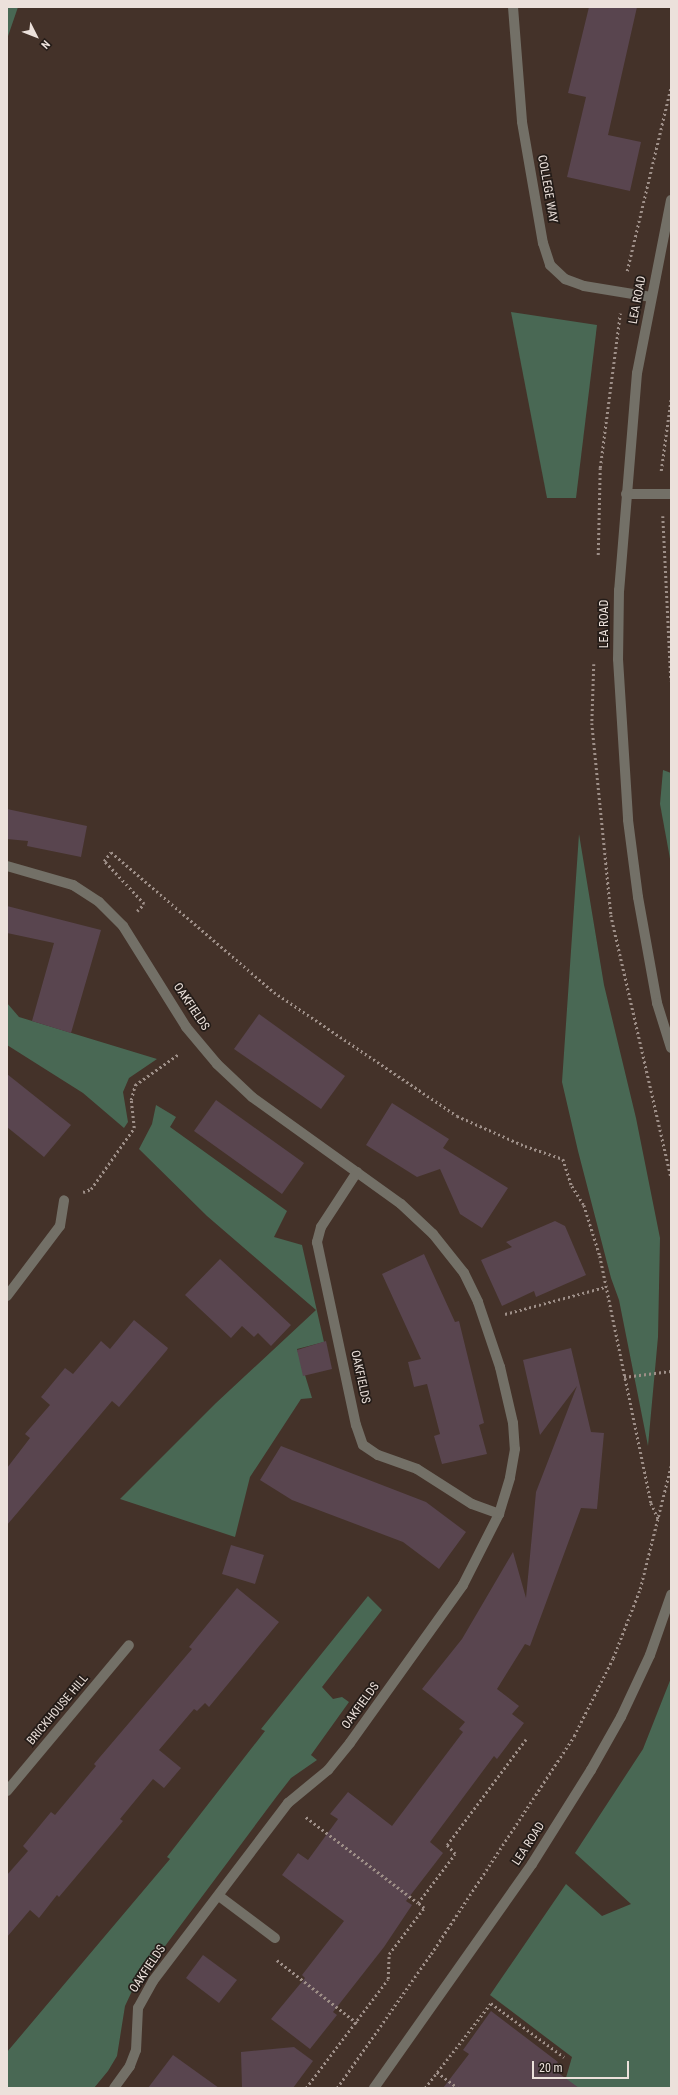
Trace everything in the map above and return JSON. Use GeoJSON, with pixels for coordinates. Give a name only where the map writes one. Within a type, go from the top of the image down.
{"type":"FeatureCollection","features":[{"type":"Feature","properties":{"kind":"street","name":"COLLEGE WAY"},"geometry":{"type":"LineString","coordinates":[[513,7],[522,122],[543,243],[550,265],[565,279],[584,286],[651,297]]}},
{"type":"Feature","properties":{"kind":"street","name":"LEA ROAD"},"geometry":{"type":"LineString","coordinates":[[671,200],[637,373],[618,590],[618,659],[628,820],[638,897],[657,1003],[671,1048]]}},
{"type":"Feature","properties":{"kind":"street"},"geometry":{"type":"LineString","coordinates":[[626,494],[671,494]]}},
{"type":"Feature","properties":{"kind":"street","name":"OAKFIELDS"},"geometry":{"type":"LineString","coordinates":[[7,866],[73,885],[99,902],[123,926],[198,1040],[217,1064],[252,1097],[401,1204],[433,1234],[464,1274],[484,1320],[502,1374],[513,1423],[515,1450],[499,1514],[463,1585],[350,1743],[328,1770],[288,1803],[220,1896],[170,1957],[138,2008],[136,2050],[130,2066],[114,2088]]}},
{"type":"Feature","properties":{"kind":"street","name":"OAKFIELDS"},"geometry":{"type":"LineString","coordinates":[[357,1172],[321,1227],[317,1242],[356,1425],[363,1445],[378,1455],[417,1469],[472,1504],[499,1514]]}},
{"type":"Feature","properties":{"kind":"street"},"geometry":{"type":"LineString","coordinates":[[7,1296],[60,1226],[64,1200]]}},
{"type":"Feature","properties":{"kind":"street","name":"LEA ROAD"},"geometry":{"type":"LineString","coordinates":[[374,2088],[532,1864],[592,1770],[621,1717],[650,1655],[671,1595]]}},
{"type":"Feature","properties":{"kind":"street","name":"BRICKHOUSE HILL"},"geometry":{"type":"LineString","coordinates":[[7,1791],[128,1645]]}},
{"type":"Feature","properties":{"kind":"street"},"geometry":{"type":"LineString","coordinates":[[220,1896],[275,1938]]}},
{"type":"Feature","properties":{"kind":"path"},"geometry":{"type":"LineString","coordinates":[[671,398],[663,450],[660,493],[665,533],[665,594],[671,681]]}},
{"type":"Feature","properties":{"kind":"path"},"geometry":{"type":"LineString","coordinates":[[123,926],[144,904],[104,861],[111,852],[274,992],[457,1116],[525,1146],[563,1159],[572,1186],[584,1205],[600,1256],[605,1287],[652,1503],[659,1520]]}},
{"type":"Feature","properties":{"kind":"path"},"geometry":{"type":"LineString","coordinates":[[64,1200],[91,1189],[134,1128],[131,1100],[135,1085],[198,1040]]}},
{"type":"Feature","properties":{"kind":"path"},"geometry":{"type":"LineString","coordinates":[[484,1320],[605,1287]]}},
{"type":"Feature","properties":{"kind":"path"},"geometry":{"type":"LineString","coordinates":[[624,1377],[671,1371]]}},
{"type":"Feature","properties":{"kind":"path"},"geometry":{"type":"LineString","coordinates":[[337,2088],[440,1940],[574,1736],[613,1658],[640,1589],[659,1520],[671,1466]]}},
{"type":"Feature","properties":{"kind":"path"},"geometry":{"type":"LineString","coordinates":[[418,1903],[455,1854],[448,1845],[526,1740]]}},
{"type":"Feature","properties":{"kind":"path"},"geometry":{"type":"LineString","coordinates":[[288,1803],[424,1908],[389,1954],[388,1979],[306,2088]]}},
{"type":"Feature","properties":{"kind":"path"},"geometry":{"type":"LineString","coordinates":[[275,1938],[271,1955],[357,2022]]}},
{"type":"Feature","properties":{"kind":"path"},"geometry":{"type":"LineString","coordinates":[[425,2088],[491,2002],[564,2057]]}},
{"type":"Feature","properties":{"kind":"path"},"geometry":{"type":"LineString","coordinates":[[437,2072],[458,2088]]}},
{"type":"Feature","properties":{"kind":"green space"},"geometry":{"type":"Polygon","coordinates":[[[7,7],[18,7],[7,39],[7,7]]]}},
{"type":"Feature","properties":{"kind":"green space"},"geometry":{"type":"Polygon","coordinates":[[[511,312],[597,325],[576,498],[547,498],[511,312]]]}},
{"type":"Feature","properties":{"kind":"green space"},"geometry":{"type":"Polygon","coordinates":[[[663,770],[671,773],[671,864],[660,804],[663,770]]]}},
{"type":"Feature","properties":{"kind":"green space"},"geometry":{"type":"Polygon","coordinates":[[[579,834],[604,985],[636,1118],[660,1238],[658,1337],[648,1446],[619,1300],[611,1278],[578,1151],[562,1082],[579,834]]]}},
{"type":"Feature","properties":{"kind":"green space"},"geometry":{"type":"Polygon","coordinates":[[[7,1003],[19,1017],[157,1059],[129,1078],[123,1092],[128,1122],[124,1128],[83,1093],[7,1045],[7,1003]]]}},
{"type":"Feature","properties":{"kind":"green space"},"geometry":{"type":"Polygon","coordinates":[[[156,1105],[176,1117],[170,1127],[287,1211],[274,1237],[302,1245],[324,1342],[297,1349],[312,1398],[301,1399],[250,1477],[235,1537],[120,1499],[216,1403],[316,1310],[207,1216],[139,1149],[152,1124],[156,1105]]]}},
{"type":"Feature","properties":{"kind":"green space"},"geometry":{"type":"Polygon","coordinates":[[[368,1596],[382,1610],[322,1687],[333,1699],[342,1697],[349,1702],[311,1755],[317,1760],[291,1778],[133,1989],[125,2006],[117,2056],[108,2071],[94,2088],[7,2088],[7,2052],[170,1859],[167,1857],[265,1731],[261,1729],[368,1596]]]}},
{"type":"Feature","properties":{"kind":"green space"},"geometry":{"type":"Polygon","coordinates":[[[671,1678],[671,2088],[563,2088],[572,2057],[490,1995],[566,1884],[602,1916],[631,1904],[575,1853],[643,1749],[671,1678]]]}},
{"type":"Feature","properties":{"kind":"building"},"geometry":{"type":"Polygon","coordinates":[[[589,7],[637,7],[608,135],[641,142],[630,191],[567,177],[586,97],[568,93],[589,7]]]}},
{"type":"Feature","properties":{"kind":"building"},"geometry":{"type":"Polygon","coordinates":[[[7,809],[87,826],[81,857],[27,846],[28,841],[7,839],[7,809]]]}},
{"type":"Feature","properties":{"kind":"building"},"geometry":{"type":"Polygon","coordinates":[[[7,906],[101,930],[71,1033],[32,1021],[54,943],[7,933],[7,906]]]}},
{"type":"Feature","properties":{"kind":"building"},"geometry":{"type":"Polygon","coordinates":[[[259,1014],[345,1076],[321,1109],[234,1049],[259,1014]]]}},
{"type":"Feature","properties":{"kind":"building"},"geometry":{"type":"Polygon","coordinates":[[[7,1074],[71,1125],[44,1157],[7,1127],[7,1074]]]}},
{"type":"Feature","properties":{"kind":"building"},"geometry":{"type":"Polygon","coordinates":[[[216,1100],[304,1163],[282,1194],[194,1131],[216,1100]]]}},
{"type":"Feature","properties":{"kind":"building"},"geometry":{"type":"Polygon","coordinates":[[[392,1103],[449,1139],[443,1148],[508,1188],[482,1228],[460,1214],[440,1169],[417,1177],[366,1145],[392,1103]]]}},
{"type":"Feature","properties":{"kind":"building"},"geometry":{"type":"Polygon","coordinates":[[[555,1221],[565,1226],[586,1275],[536,1297],[534,1291],[502,1306],[481,1260],[512,1247],[506,1242],[555,1221]]]}},
{"type":"Feature","properties":{"kind":"building"},"geometry":{"type":"Polygon","coordinates":[[[424,1254],[455,1322],[459,1321],[484,1423],[479,1425],[487,1454],[442,1464],[434,1436],[440,1434],[427,1384],[414,1387],[408,1362],[421,1359],[382,1274],[424,1254]]]}},
{"type":"Feature","properties":{"kind":"building"},"geometry":{"type":"Polygon","coordinates":[[[220,1259],[291,1325],[271,1346],[258,1333],[254,1337],[242,1326],[231,1338],[185,1295],[220,1259]]]}},
{"type":"Feature","properties":{"kind":"building"},"geometry":{"type":"Polygon","coordinates":[[[134,1320],[168,1348],[167,1350],[119,1407],[112,1401],[7,1525],[7,1468],[30,1438],[25,1434],[50,1405],[41,1397],[65,1368],[73,1374],[101,1341],[110,1349],[134,1320]]]}},
{"type":"Feature","properties":{"kind":"building"},"geometry":{"type":"Polygon","coordinates":[[[326,1341],[332,1369],[303,1376],[297,1350],[326,1341]]]}},
{"type":"Feature","properties":{"kind":"building"},"geometry":{"type":"Polygon","coordinates":[[[571,1348],[591,1432],[604,1433],[597,1509],[581,1508],[530,1646],[525,1644],[497,1689],[519,1706],[512,1714],[524,1723],[497,1759],[494,1756],[430,1842],[443,1853],[406,1901],[412,1905],[384,1947],[333,2012],[337,2015],[310,2049],[271,2019],[305,1978],[302,1975],[344,1921],[282,1875],[298,1853],[308,1860],[338,1819],[330,1814],[348,1792],[392,1826],[463,1732],[459,1729],[465,1722],[422,1689],[462,1639],[513,1552],[526,1598],[536,1492],[577,1386],[540,1435],[523,1360],[571,1348]]]}},
{"type":"Feature","properties":{"kind":"building"},"geometry":{"type":"Polygon","coordinates":[[[281,1446],[426,1502],[466,1532],[439,1569],[403,1542],[292,1500],[260,1480],[281,1446]]]}},
{"type":"Feature","properties":{"kind":"building"},"geometry":{"type":"Polygon","coordinates":[[[231,1545],[264,1555],[255,1584],[222,1574],[231,1545]]]}},
{"type":"Feature","properties":{"kind":"building"},"geometry":{"type":"Polygon","coordinates":[[[237,1588],[279,1622],[209,1707],[205,1703],[197,1711],[194,1709],[159,1750],[181,1768],[164,1788],[153,1779],[120,1819],[123,1821],[59,1897],[57,1895],[39,1918],[30,1910],[7,1937],[7,1875],[28,1851],[23,1846],[51,1812],[55,1815],[96,1766],[94,1764],[192,1649],[189,1647],[237,1588]]]}},
{"type":"Feature","properties":{"kind":"building"},"geometry":{"type":"Polygon","coordinates":[[[203,1955],[237,1980],[219,2003],[186,1978],[203,1955]]]}},
{"type":"Feature","properties":{"kind":"building"},"geometry":{"type":"Polygon","coordinates":[[[491,2011],[558,2062],[553,2069],[579,2088],[443,2088],[469,2054],[463,2050],[491,2011]]]}},
{"type":"Feature","properties":{"kind":"building"},"geometry":{"type":"Polygon","coordinates":[[[294,2047],[313,2061],[293,2088],[242,2088],[241,2052],[294,2047]]]}},
{"type":"Feature","properties":{"kind":"building"},"geometry":{"type":"Polygon","coordinates":[[[173,2055],[219,2088],[148,2088],[173,2055]]]}}]}
